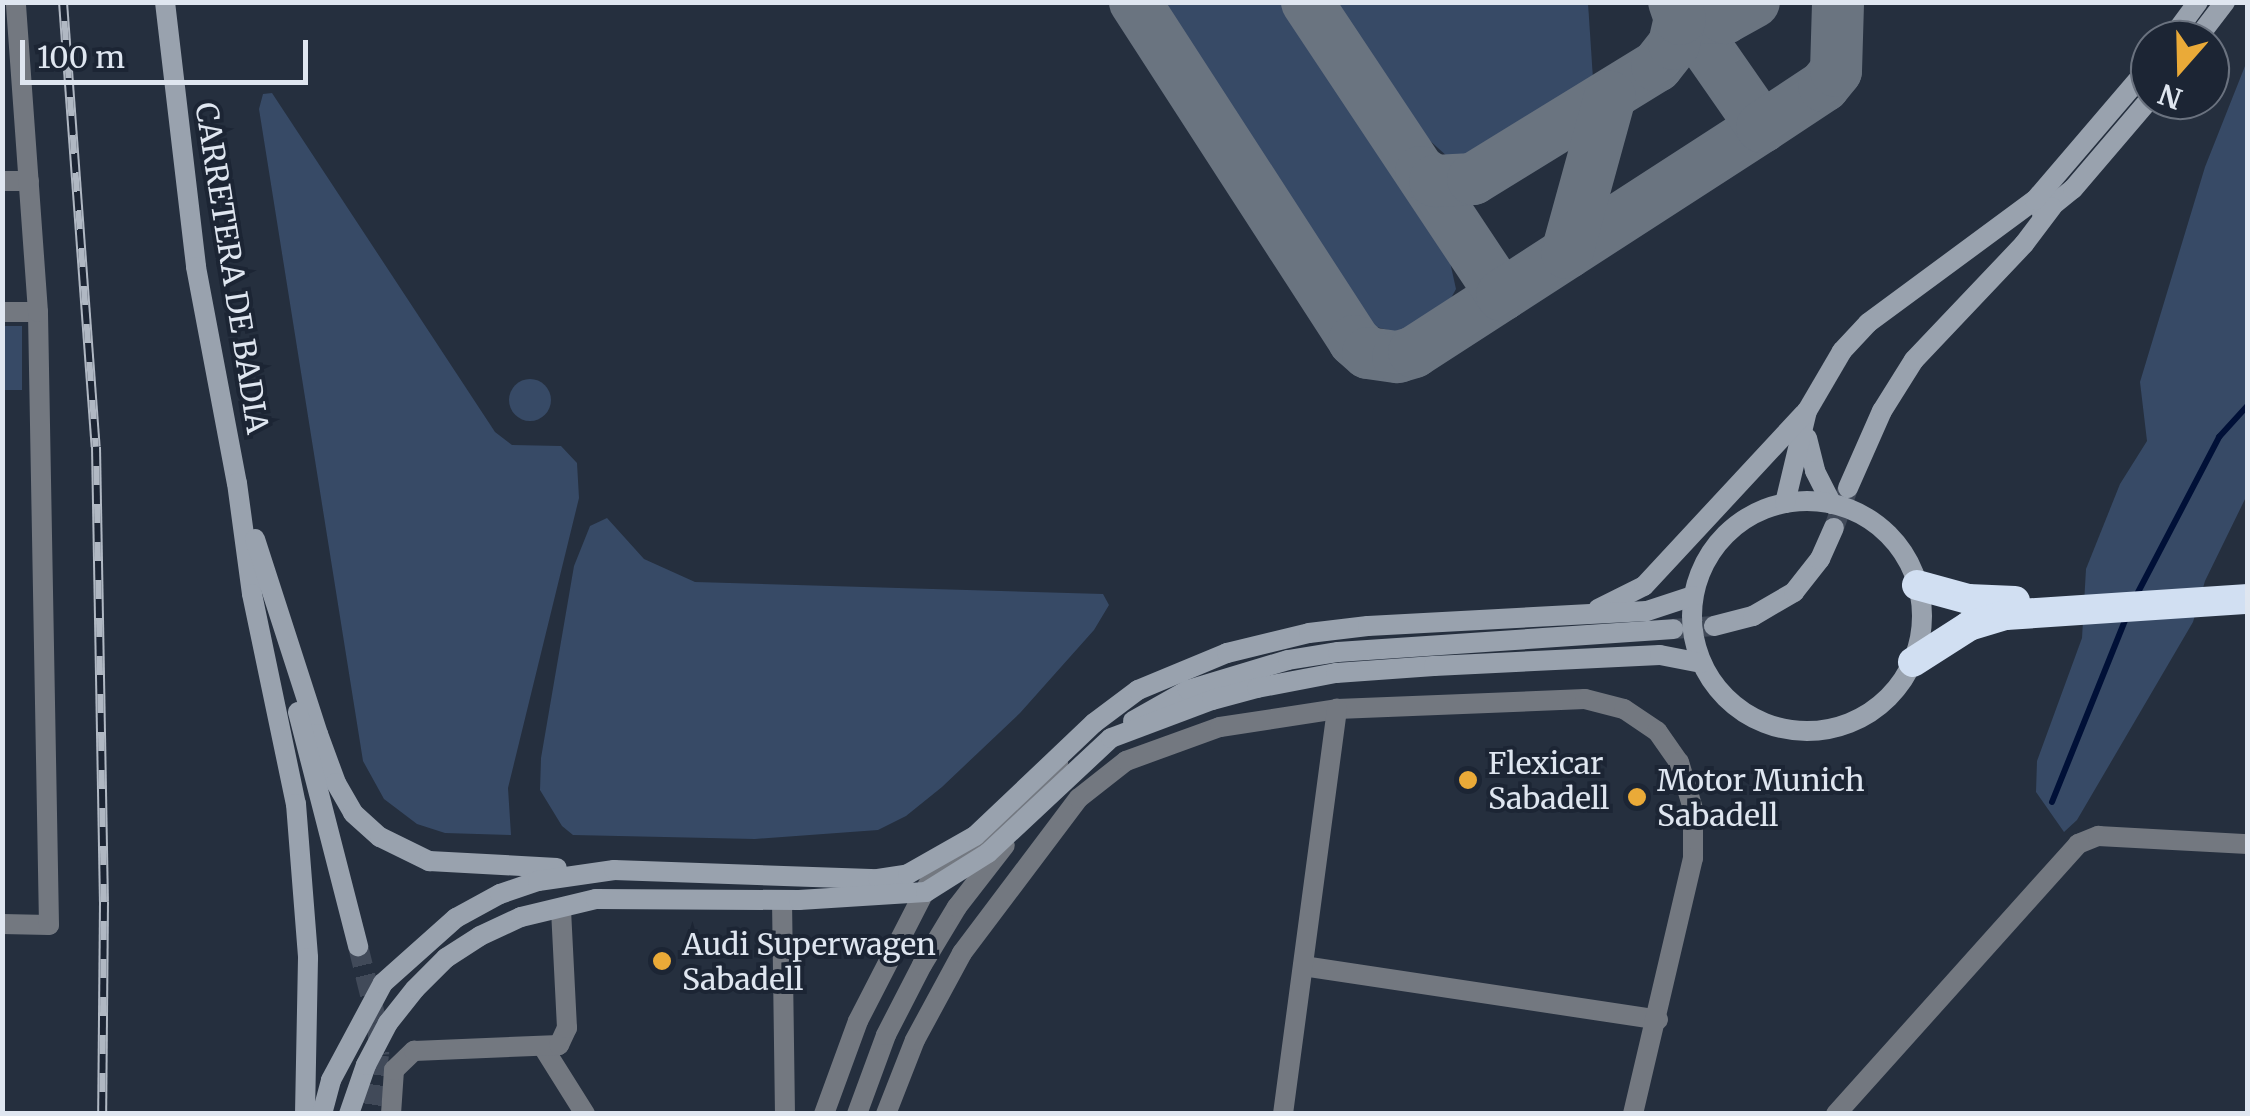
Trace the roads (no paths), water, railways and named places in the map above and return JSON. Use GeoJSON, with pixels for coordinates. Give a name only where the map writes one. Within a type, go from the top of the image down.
{"type":"FeatureCollection","features":[{"type":"Feature","properties":{"kind":"highway"},"geometry":{"type":"LineString","coordinates":[[1918,585],[1968,599],[2064,606]]}},
{"type":"Feature","properties":{"kind":"highway"},"geometry":{"type":"LineString","coordinates":[[1913,662],[1985,619],[2064,606],[2190,596],[2248,586]]}},
{"type":"Feature","properties":{"kind":"highway"},"geometry":{"type":"LineString","coordinates":[[2190,596],[2248,599]]}},
{"type":"Feature","properties":{"kind":"street"},"geometry":{"type":"LineString","coordinates":[[2,924],[49,925],[38,312],[16,2]]}},
{"type":"Feature","properties":{"kind":"street","name":"CARRETERA DE BADIA"},"geometry":{"type":"LineString","coordinates":[[164,2],[196,268],[237,483]]}},
{"type":"Feature","properties":{"kind":"street"},"geometry":{"type":"LineString","coordinates":[[1587,613],[1644,586],[1766,459],[1807,410],[1842,351],[1868,322],[2036,200],[2130,91]]}},
{"type":"Feature","properties":{"kind":"street"},"geometry":{"type":"LineString","coordinates":[[1848,488],[1882,411],[1914,360],[2133,120]]}},
{"type":"Feature","properties":{"kind":"street"},"geometry":{"type":"LineString","coordinates":[[2,182],[29,180]]}},
{"type":"Feature","properties":{"kind":"street"},"geometry":{"type":"LineString","coordinates":[[1904,296],[1947,276],[2052,207]]}},
{"type":"Feature","properties":{"kind":"street"},"geometry":{"type":"LineString","coordinates":[[2,312],[38,312]]}},
{"type":"Feature","properties":{"kind":"street"},"geometry":{"type":"LineString","coordinates":[[1784,504],[1807,410]]}},
{"type":"Feature","properties":{"kind":"street"},"geometry":{"type":"LineString","coordinates":[[1807,410],[1810,457],[1832,504]]}},
{"type":"Feature","properties":{"kind":"street"},"geometry":{"type":"LineString","coordinates":[[237,483],[336,783],[353,812],[380,837],[429,860],[878,878],[908,874],[930,865],[999,816],[1066,748],[1138,690],[1258,644],[1368,626],[1647,612],[1693,596]]}},
{"type":"Feature","properties":{"kind":"street"},"geometry":{"type":"LineString","coordinates":[[237,483],[358,946]]}},
{"type":"Feature","properties":{"kind":"street"},"geometry":{"type":"LineString","coordinates":[[237,483],[252,594],[296,804],[305,885],[304,1114]]}},
{"type":"Feature","properties":{"kind":"street"},"geometry":{"type":"LineString","coordinates":[[1784,504],[1832,504],[1859,514],[1889,536],[1918,585],[1921,629],[1913,662],[1894,691],[1866,715],[1814,731],[1778,728],[1746,714],[1720,692],[1701,663],[1692,630],[1693,596],[1704,563],[1724,536],[1752,515],[1784,504]]}},
{"type":"Feature","properties":{"kind":"street"},"geometry":{"type":"LineString","coordinates":[[1714,626],[1754,616],[1794,592],[1820,559],[1834,528]]}},
{"type":"Feature","properties":{"kind":"street"},"geometry":{"type":"LineString","coordinates":[[349,1114],[366,1065],[388,1023],[446,958],[521,917],[596,899],[890,898],[926,892],[988,853],[1112,738],[1153,706],[1188,690],[1288,660],[1338,652],[1673,628]]}},
{"type":"Feature","properties":{"kind":"street"},"geometry":{"type":"LineString","coordinates":[[1112,738],[1212,700],[1336,673],[1660,655],[1701,663]]}},
{"type":"Feature","properties":{"kind":"street"},"geometry":{"type":"LineString","coordinates":[[886,1114],[915,1040],[962,954],[1079,798],[1126,762],[1220,727],[1338,709],[1586,699],[1624,709],[1657,731],[1679,762],[1693,809],[1693,858],[1634,1114]]}},
{"type":"Feature","properties":{"kind":"street"},"geometry":{"type":"LineString","coordinates":[[1283,1114],[1338,709]]}},
{"type":"Feature","properties":{"kind":"street"},"geometry":{"type":"LineString","coordinates":[[824,1114],[858,1021],[938,873],[986,840],[1037,793],[1066,748]]}},
{"type":"Feature","properties":{"kind":"street"},"geometry":{"type":"LineString","coordinates":[[858,1114],[886,1035],[922,965],[958,906],[1020,826]]}},
{"type":"Feature","properties":{"kind":"street"},"geometry":{"type":"LineString","coordinates":[[1836,1114],[2078,844],[2098,836],[2248,844]]}},
{"type":"Feature","properties":{"kind":"street"},"geometry":{"type":"LineString","coordinates":[[322,1114],[332,1080],[358,1025],[383,983],[418,949],[456,918],[500,894],[538,881],[614,870]]}},
{"type":"Feature","properties":{"kind":"street"},"geometry":{"type":"LineString","coordinates":[[782,900],[785,1114]]}},
{"type":"Feature","properties":{"kind":"street"},"geometry":{"type":"LineString","coordinates":[[391,1114],[394,1070],[414,1051],[559,1045],[567,1028],[561,908]]}},
{"type":"Feature","properties":{"kind":"street"},"geometry":{"type":"LineString","coordinates":[[1303,966],[1658,1020]]}},
{"type":"Feature","properties":{"kind":"street"},"geometry":{"type":"LineString","coordinates":[[543,1048],[585,1114]]}},
{"type":"Feature","properties":{"kind":"waterway"},"geometry":{"type":"LineString","coordinates":[[2135,598],[2219,437],[2248,405]]}},
{"type":"Feature","properties":{"kind":"waterway"},"geometry":{"type":"LineString","coordinates":[[2052,802],[2126,618]]}},
{"type":"Feature","properties":{"kind":"tunnel"},"geometry":{"type":"LineString","coordinates":[[1834,528],[1848,488]]}},
{"type":"Feature","properties":{"kind":"tunnel"},"geometry":{"type":"LineString","coordinates":[[1673,629],[1714,626]]}},
{"type":"Feature","properties":{"kind":"tunnel"},"geometry":{"type":"LineString","coordinates":[[358,946],[377,1023],[379,1055],[370,1114]]}},
{"type":"Feature","properties":{"kind":"railway"},"geometry":{"type":"LineString","coordinates":[[63,2],[96,447],[104,902],[102,1114]]}},
{"type":"Feature","properties":{"kind":"place","name":"Flexicar Sabadell"},"geometry":{"type":"Point","coordinates":[1468,780]}},
{"type":"Feature","properties":{"kind":"place","name":"Motor Munich Sabadell"},"geometry":{"type":"Point","coordinates":[1637,797]}},
{"type":"Feature","properties":{"kind":"place","name":"Audi Superwagen Sabadell"},"geometry":{"type":"Point","coordinates":[662,961]}}]}
